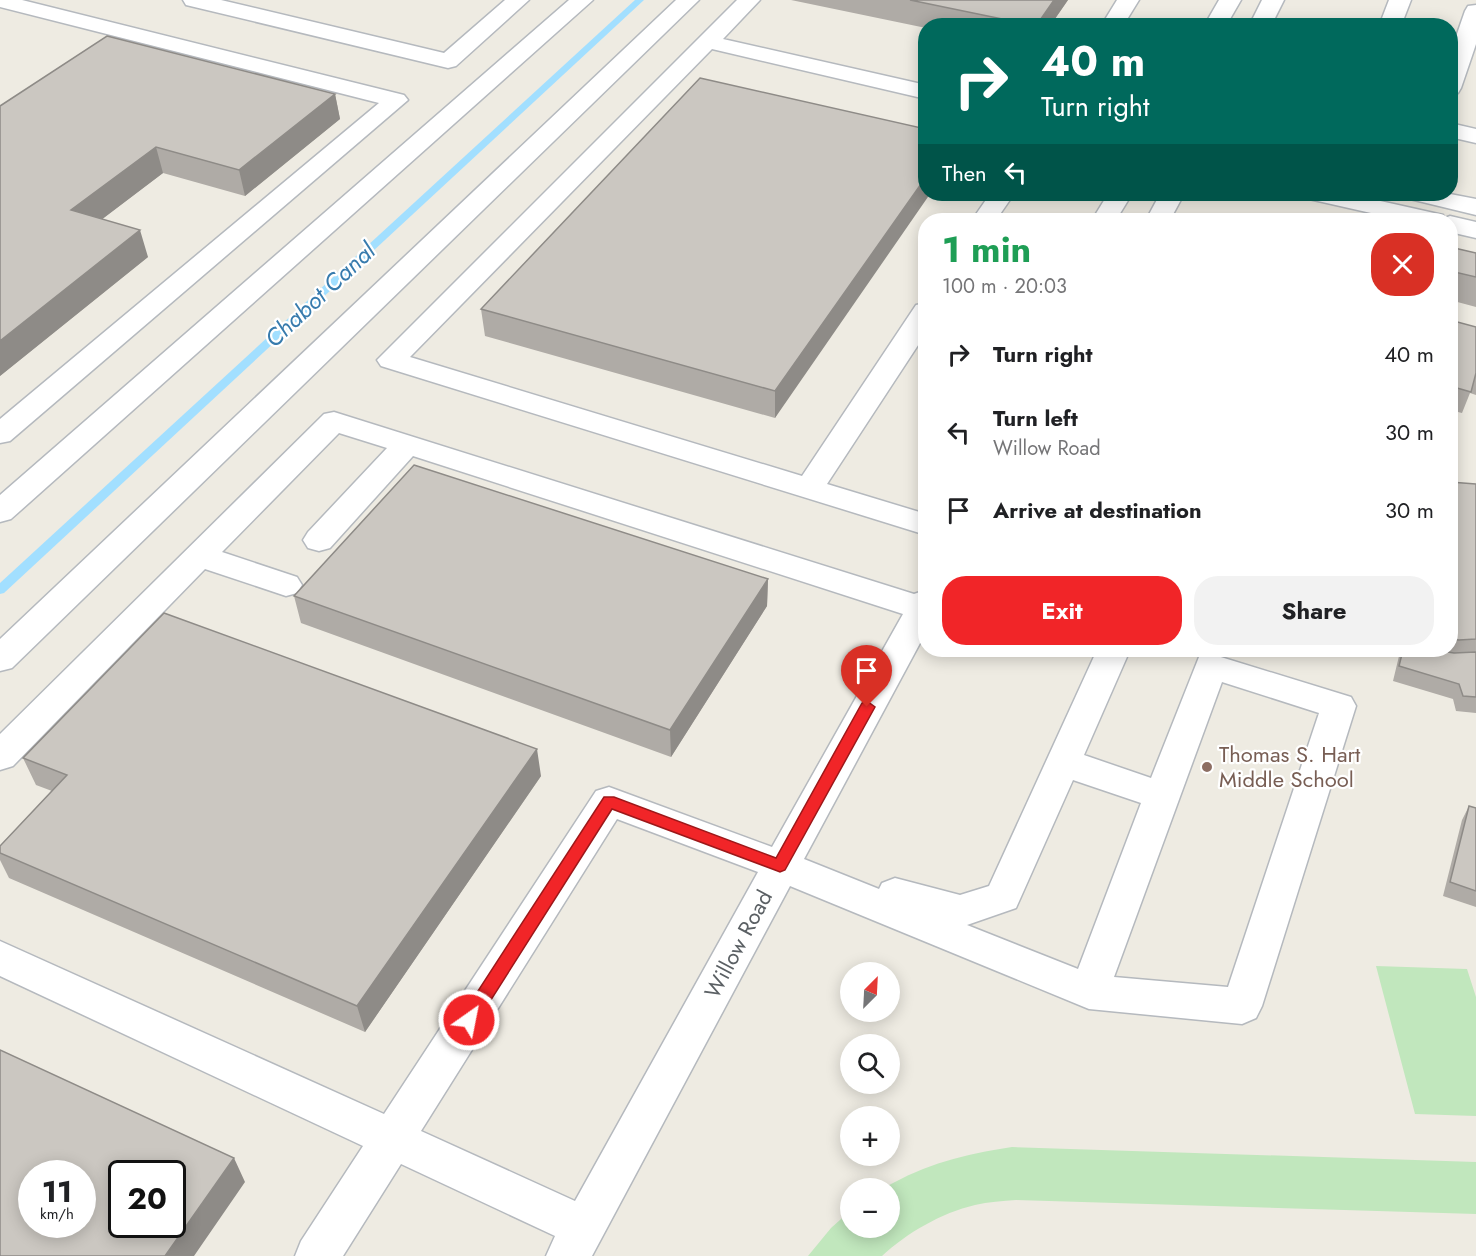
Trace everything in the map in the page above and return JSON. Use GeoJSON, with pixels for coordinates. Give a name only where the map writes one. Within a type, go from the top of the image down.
{"type":"FeatureCollection","features":[{"type":"Feature","properties":{"kind":"street"},"geometry":{"type":"LineString","coordinates":[[194,0],[448,61],[518,0]]}},
{"type":"Feature","properties":{"kind":"street"},"geometry":{"type":"LineString","coordinates":[[0,512],[582,0]]}},
{"type":"Feature","properties":{"kind":"street"},"geometry":{"type":"LineString","coordinates":[[0,659],[688,0]]}},
{"type":"Feature","properties":{"kind":"street"},"geometry":{"type":"LineString","coordinates":[[749,0],[391,360],[918,523]]}},
{"type":"Feature","properties":{"kind":"street"},"geometry":{"type":"LineString","coordinates":[[1117,18],[1128,0]]}},
{"type":"Feature","properties":{"kind":"street"},"geometry":{"type":"LineString","coordinates":[[1220,18],[1230,0]]}},
{"type":"Feature","properties":{"kind":"street"},"geometry":{"type":"LineString","coordinates":[[1264,18],[1273,0]]}},
{"type":"Feature","properties":{"kind":"street"},"geometry":{"type":"LineString","coordinates":[[1393,18],[1400,0]]}},
{"type":"Feature","properties":{"kind":"street"},"geometry":{"type":"LineString","coordinates":[[0,1],[396,100],[0,434]]}},
{"type":"Feature","properties":{"kind":"street"},"geometry":{"type":"LineString","coordinates":[[1458,85],[1476,11]]}},
{"type":"Feature","properties":{"kind":"street"},"geometry":{"type":"LineString","coordinates":[[709,42],[918,90]]}},
{"type":"Feature","properties":{"kind":"street"},"geometry":{"type":"LineString","coordinates":[[1458,132],[1476,136]]}},
{"type":"Feature","properties":{"kind":"street"},"geometry":{"type":"LineString","coordinates":[[1349,201],[1403,213]]}},
{"type":"Feature","properties":{"kind":"street"},"geometry":{"type":"LineString","coordinates":[[1450,201],[1476,207]]}},
{"type":"Feature","properties":{"kind":"street"},"geometry":{"type":"LineString","coordinates":[[1458,226],[1476,230]]}},
{"type":"Feature","properties":{"kind":"street"},"geometry":{"type":"LineString","coordinates":[[809,489],[918,323]]}},
{"type":"Feature","properties":{"kind":"street"},"geometry":{"type":"LineString","coordinates":[[0,756],[334,421],[918,602]]}},
{"type":"Feature","properties":{"kind":"street"},"geometry":{"type":"LineString","coordinates":[[319,540],[407,444]]}},
{"type":"Feature","properties":{"kind":"street"},"geometry":{"type":"LineString","coordinates":[[200,556],[286,585]]}},
{"type":"Feature","properties":{"kind":"street","name":"Willow Road"},"geometry":{"type":"LineString","coordinates":[[576,1242],[918,615]]}},
{"type":"Feature","properties":{"kind":"street"},"geometry":{"type":"LineString","coordinates":[[780,866],[960,911],[1003,897],[1110,657]]}},
{"type":"Feature","properties":{"kind":"street"},"geometry":{"type":"LineString","coordinates":[[317,1256],[609,801],[780,866],[1089,992],[1242,1006],[1339,706],[1211,666],[1089,992]]}},
{"type":"Feature","properties":{"kind":"street"},"geometry":{"type":"LineString","coordinates":[[1063,762],[1162,796]]}},
{"type":"Feature","properties":{"kind":"street"},"geometry":{"type":"LineString","coordinates":[[0,958],[392,1139],[576,1242]]}},
{"type":"Feature","properties":{"kind":"green space"},"geometry":{"type":"Polygon","coordinates":[[[1376,966],[1467,969],[1476,997],[1476,1116],[1415,1114],[1376,966]]]}},
{"type":"Feature","properties":{"kind":"green space"},"geometry":{"type":"Polygon","coordinates":[[[1012,1147],[1476,1162],[1476,1214],[1016,1200],[980,1204],[950,1213],[913,1232],[882,1256],[808,1256],[840,1220],[840,1238],[900,1238],[900,1179],[931,1166],[977,1153],[1012,1147]]]}},
{"type":"Feature","properties":{"kind":"building"},"geometry":{"type":"Polygon","coordinates":[[[910,0],[1054,0],[1042,18],[997,18],[910,0]]]}},
{"type":"Feature","properties":{"kind":"building"},"geometry":{"type":"Polygon","coordinates":[[[107,36],[335,94],[239,170],[156,147],[71,210],[140,230],[0,341],[0,106],[107,36]]]}},
{"type":"Feature","properties":{"kind":"building"},"geometry":{"type":"Polygon","coordinates":[[[700,78],[918,127],[918,188],[775,391],[481,309],[700,78]]]}},
{"type":"Feature","properties":{"kind":"building"},"geometry":{"type":"Polygon","coordinates":[[[1458,249],[1476,253],[1476,277],[1458,273],[1458,249]]]}},
{"type":"Feature","properties":{"kind":"building"},"geometry":{"type":"Polygon","coordinates":[[[1458,322],[1476,327],[1476,373],[1471,392],[1458,388],[1458,322]]]}},
{"type":"Feature","properties":{"kind":"building"},"geometry":{"type":"Polygon","coordinates":[[[414,465],[768,579],[670,730],[294,596],[414,465]]]}},
{"type":"Feature","properties":{"kind":"building"},"geometry":{"type":"Polygon","coordinates":[[[1458,483],[1476,484],[1476,639],[1459,640],[1458,483]]]}},
{"type":"Feature","properties":{"kind":"building"},"geometry":{"type":"Polygon","coordinates":[[[164,613],[537,749],[357,1006],[0,853],[0,846],[67,775],[23,758],[164,613]]]}},
{"type":"Feature","properties":{"kind":"building"},"geometry":{"type":"Polygon","coordinates":[[[1476,652],[1476,697],[1463,696],[1459,684],[1399,666],[1401,657],[1458,657],[1458,653],[1476,652]]]}},
{"type":"Feature","properties":{"kind":"building"},"geometry":{"type":"Polygon","coordinates":[[[1469,806],[1476,808],[1476,891],[1450,882],[1469,806]]]}},
{"type":"Feature","properties":{"kind":"building"},"geometry":{"type":"Polygon","coordinates":[[[0,1050],[234,1158],[186,1226],[186,1160],[108,1160],[108,1238],[178,1238],[165,1256],[0,1256],[0,1050]]]}},
{"type":"Feature","properties":{"kind":"waterway","name":"Chabot Canal"},"geometry":{"type":"LineString","coordinates":[[0,590],[640,0]]}},
{"type":"Feature","properties":{"kind":"place","name":"Thomas S. Hart Middle School"},"geometry":{"type":"Point","coordinates":[1207,767]}},
{"type":"Feature","properties":{"kind":"route"},"geometry":{"type":"LineString","coordinates":[[469,1020],[609,801],[780,866],[867,707]]}}]}
